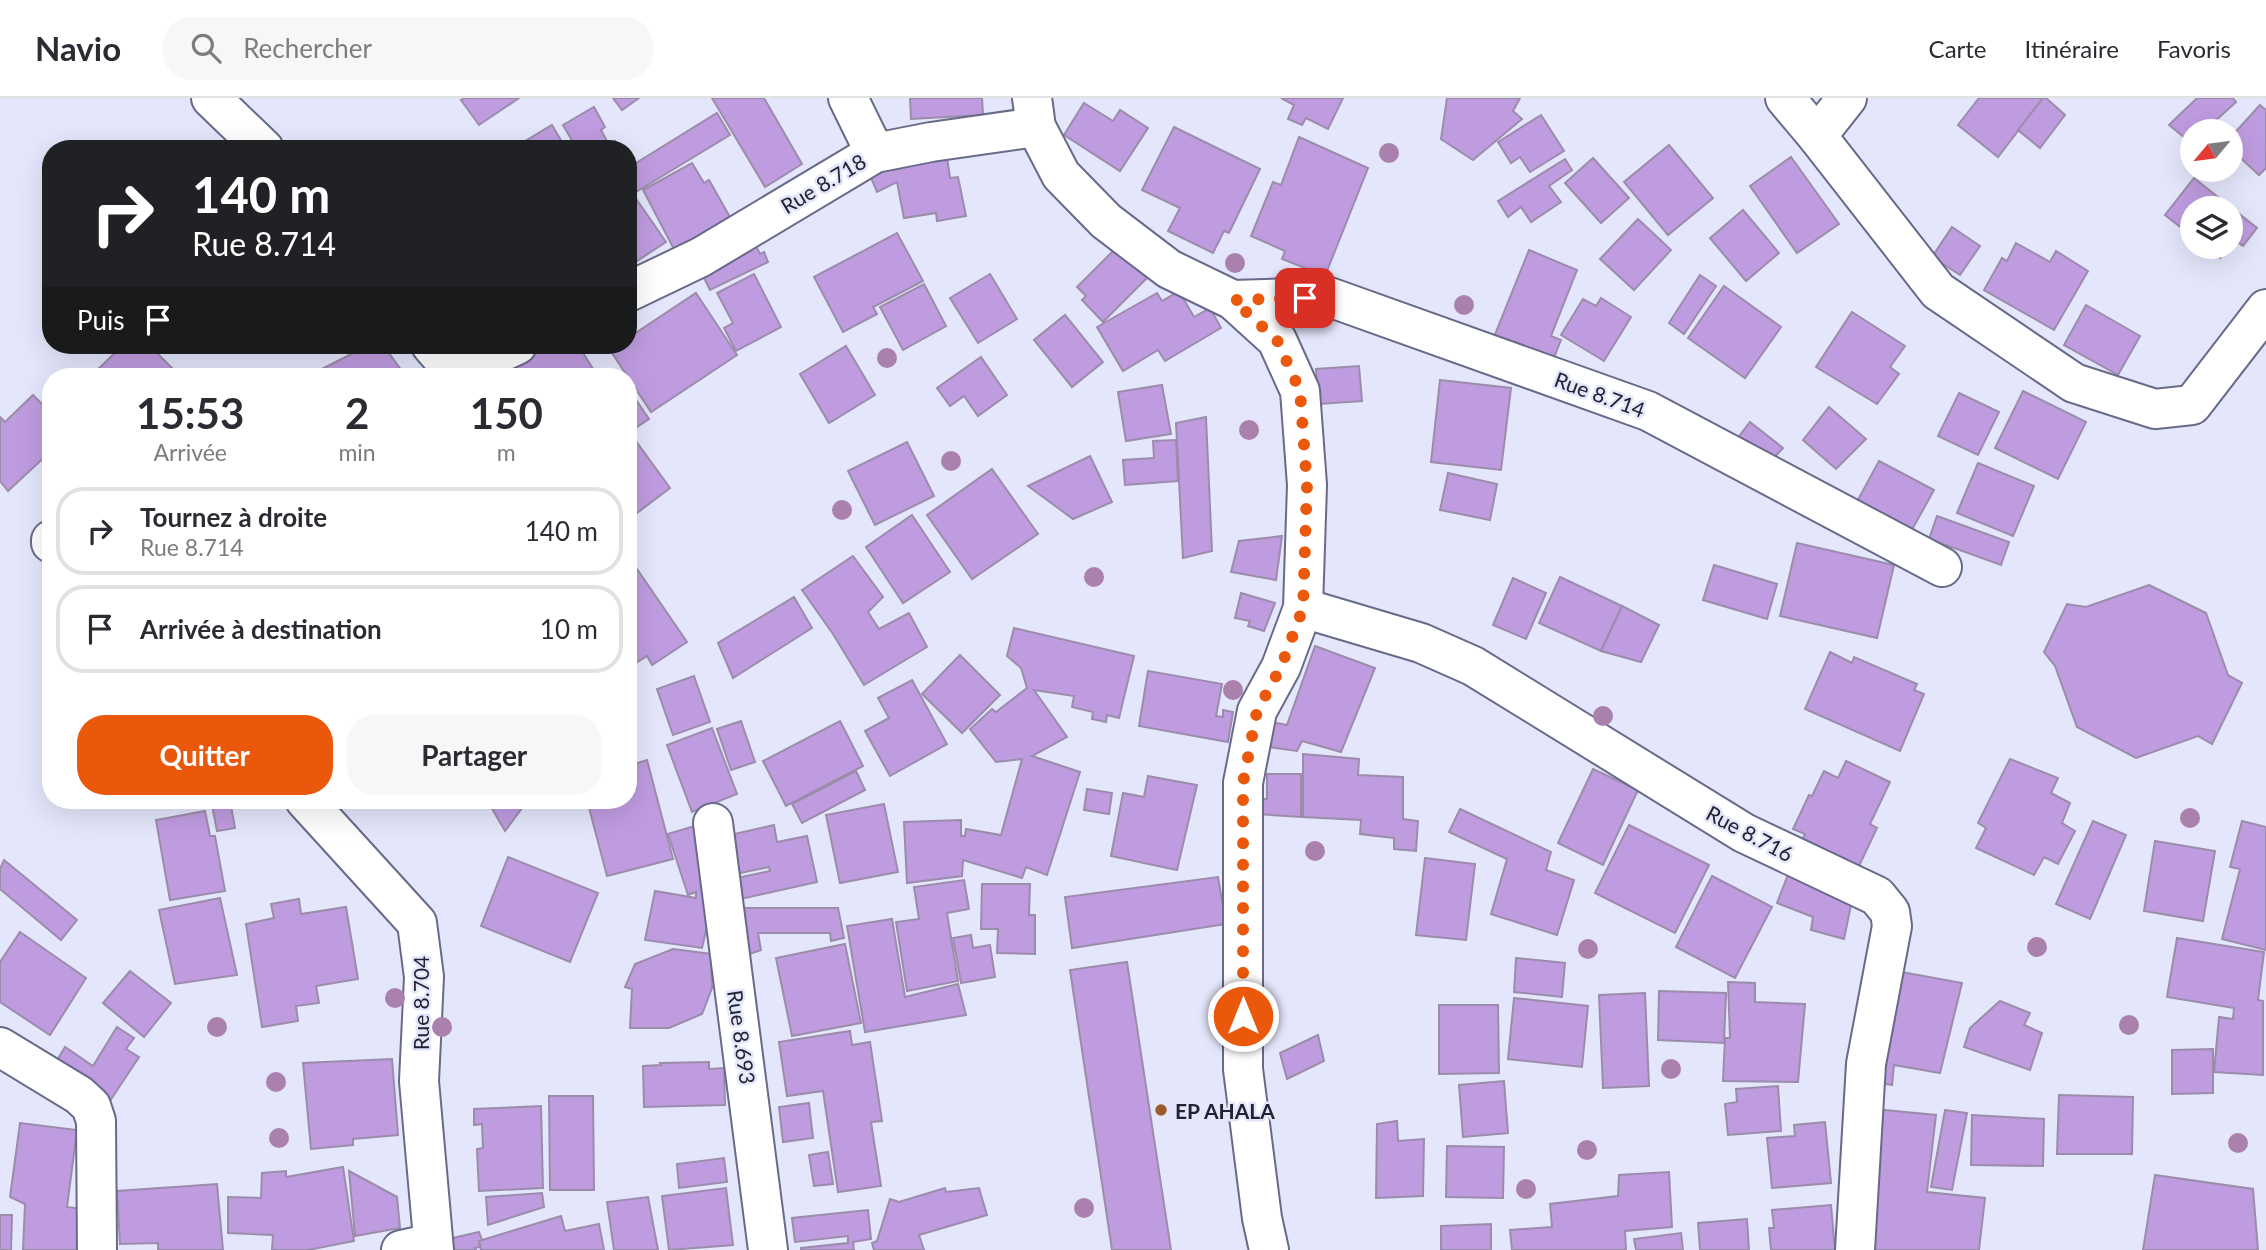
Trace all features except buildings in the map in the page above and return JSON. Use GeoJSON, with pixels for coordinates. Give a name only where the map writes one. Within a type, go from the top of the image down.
{"type":"FeatureCollection","features":[{"type":"Feature","properties":{"kind":"street"},"geometry":{"type":"LineString","coordinates":[[211,98],[255,140]]}},
{"type":"Feature","properties":{"kind":"street"},"geometry":{"type":"LineString","coordinates":[[848,98],[875,153]]}},
{"type":"Feature","properties":{"kind":"street"},"geometry":{"type":"LineString","coordinates":[[1785,98],[1938,291],[2074,383],[2155,409],[2192,405],[2266,309]]}},
{"type":"Feature","properties":{"kind":"street"},"geometry":{"type":"LineString","coordinates":[[1817,136],[1847,98]]}},
{"type":"Feature","properties":{"kind":"street"},"geometry":{"type":"LineString","coordinates":[[1034,113],[1061,175],[1106,222],[1169,269],[1233,300],[1277,340],[1300,391],[1307,485],[1303,608],[1281,667],[1257,711],[1243,783],[1243,1069],[1262,1218],[1269,1250]]}},
{"type":"Feature","properties":{"kind":"street","name":"Rue 8.718"},"geometry":{"type":"LineString","coordinates":[[637,288],[701,257],[875,153],[931,142],[1034,113]]}},
{"type":"Feature","properties":{"kind":"street","name":"Rue 8.714"},"geometry":{"type":"LineString","coordinates":[[1233,300],[1329,298],[1648,411],[1942,567]]}},
{"type":"Feature","properties":{"kind":"street"},"geometry":{"type":"LineString","coordinates":[[444,356],[472,365],[497,354]]}},
{"type":"Feature","properties":{"kind":"street","name":"Rue 8.716"},"geometry":{"type":"LineString","coordinates":[[1303,608],[1421,643],[1473,667],[1744,834],[1877,896],[1890,912],[1892,926],[1866,1064],[1855,1250]]}},
{"type":"Feature","properties":{"kind":"street","name":"Rue 8.704"},"geometry":{"type":"LineString","coordinates":[[313,809],[417,923],[424,977],[419,1081],[423,1248]]}},
{"type":"Feature","properties":{"kind":"street","name":"Rue 8.693"},"geometry":{"type":"LineString","coordinates":[[713,823],[768,1250]]}},
{"type":"Feature","properties":{"kind":"street"},"geometry":{"type":"LineString","coordinates":[[0,1046],[79,1095],[90,1107],[96,1121],[97,1250]]}},
{"type":"Feature","properties":{"kind":"place","name":"EP AHALA"},"geometry":{"type":"Point","coordinates":[1161,1110]}},
{"type":"Feature","properties":{"kind":"route"},"geometry":{"type":"LineString","coordinates":[[1243,1016],[1243,783],[1257,711],[1281,667],[1303,608],[1307,485],[1300,391],[1277,340],[1233,300],[1305,298]]}}]}
